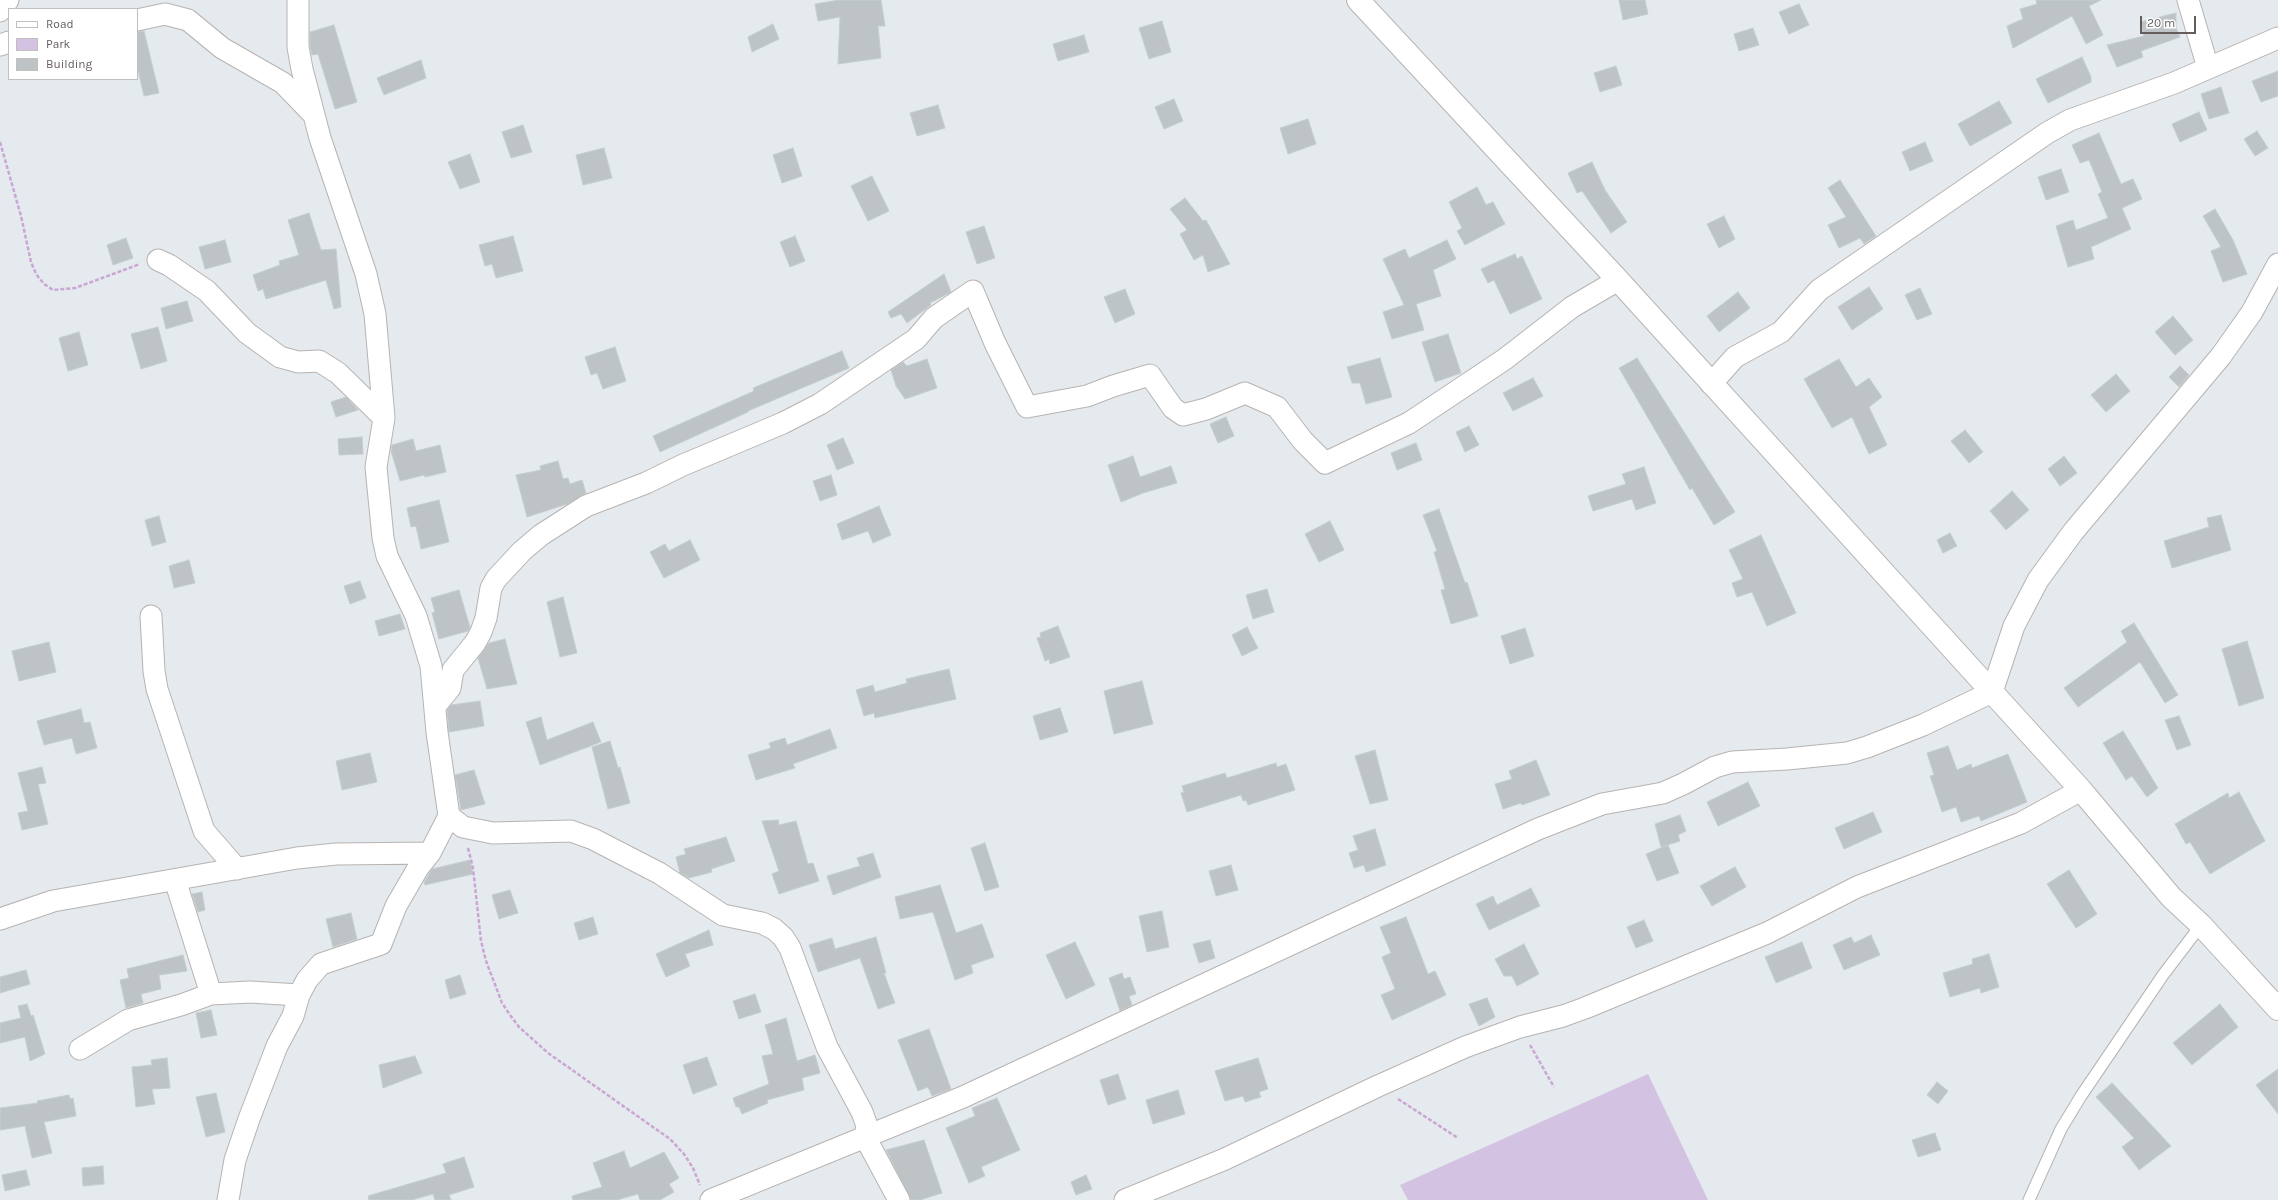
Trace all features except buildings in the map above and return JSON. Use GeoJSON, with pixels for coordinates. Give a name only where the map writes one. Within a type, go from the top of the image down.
{"type":"FeatureCollection","features":[{"type":"Feature","properties":{"kind":"street"},"geometry":{"type":"LineString","coordinates":[[0,11],[8,0]]}},
{"type":"Feature","properties":{"kind":"street"},"geometry":{"type":"LineString","coordinates":[[298,0],[298,47],[313,114],[366,274],[375,314],[384,418],[376,467],[383,538],[387,556],[416,616],[431,666],[436,705],[437,732],[453,820],[463,827],[493,833],[571,831],[592,839],[659,873],[723,915],[762,923],[774,929],[783,937],[790,948],[826,1047],[866,1120],[867,1132],[865,1137],[898,1200]]}},
{"type":"Feature","properties":{"kind":"street"},"geometry":{"type":"LineString","coordinates":[[1358,0],[1618,280],[2081,790],[2171,897],[2201,925],[2278,1009]]}},
{"type":"Feature","properties":{"kind":"street"},"geometry":{"type":"LineString","coordinates":[[2188,0],[2208,68]]}},
{"type":"Feature","properties":{"kind":"street"},"geometry":{"type":"LineString","coordinates":[[138,20],[165,14],[188,20],[222,48],[284,83],[313,114]]}},
{"type":"Feature","properties":{"kind":"street"},"geometry":{"type":"LineString","coordinates":[[1711,384],[1736,357],[1781,332],[1819,290],[2047,133],[2070,120],[2174,83],[2278,38]]}},
{"type":"Feature","properties":{"kind":"street"},"geometry":{"type":"LineString","coordinates":[[158,260],[169,265],[207,291],[247,333],[280,358],[298,362],[319,361],[338,373],[384,418]]}},
{"type":"Feature","properties":{"kind":"street"},"geometry":{"type":"LineString","coordinates":[[706,1196],[865,1137],[970,1094],[1538,828],[1602,804],[1663,793],[1714,767],[1732,762],[1787,759],[1847,753],[1867,747],[1923,725],[1992,692],[2014,626],[2038,580],[2073,532],[2221,356],[2252,312],[2278,264]]}},
{"type":"Feature","properties":{"kind":"street"},"geometry":{"type":"LineString","coordinates":[[436,705],[450,688],[453,670],[475,643],[481,632],[486,618],[491,588],[496,579],[522,551],[541,535],[593,503],[646,483],[683,464],[783,423],[820,404],[916,339],[934,318],[973,290],[995,343],[1027,407],[1087,396],[1113,386],[1150,375],[1173,408],[1183,415],[1206,409],[1245,393],[1277,407],[1303,441],[1325,463],[1409,423],[1505,359],[1572,307],[1618,280]]}},
{"type":"Feature","properties":{"kind":"street"},"geometry":{"type":"LineString","coordinates":[[151,616],[154,671],[157,689],[202,823],[212,842],[237,869]]}},
{"type":"Feature","properties":{"kind":"street"},"geometry":{"type":"LineString","coordinates":[[1125,1200],[1225,1160],[1378,1086],[1465,1047],[1520,1027],[1585,1008],[1767,933],[1857,887],[2022,822],[2081,790]]}},
{"type":"Feature","properties":{"kind":"street"},"geometry":{"type":"LineString","coordinates":[[228,1200],[235,1160],[274,1054],[307,980],[321,964],[381,944],[396,906],[418,868],[453,820]]}},
{"type":"Feature","properties":{"kind":"street"},"geometry":{"type":"LineString","coordinates":[[0,919],[53,901],[297,858],[336,854],[430,853]]}},
{"type":"Feature","properties":{"kind":"street"},"geometry":{"type":"LineString","coordinates":[[174,880],[211,994]]}},
{"type":"Feature","properties":{"kind":"street"},"geometry":{"type":"LineString","coordinates":[[80,1049],[128,1020],[181,1005],[211,994],[250,992],[299,995]]}},
{"type":"Feature","properties":{"kind":"lane"},"geometry":{"type":"LineString","coordinates":[[2029,1200],[2061,1129],[2081,1096],[2201,925]]}},
{"type":"Feature","properties":{"kind":"path"},"geometry":{"type":"LineString","coordinates":[[0,142],[21,216],[31,262],[36,274],[44,284],[53,290],[75,288],[136,265],[158,260]]}},
{"type":"Feature","properties":{"kind":"path"},"geometry":{"type":"LineString","coordinates":[[453,820],[471,854],[481,941],[486,961],[506,1009],[519,1027],[548,1053],[670,1139],[684,1154],[693,1168],[706,1196]]}},
{"type":"Feature","properties":{"kind":"path"},"geometry":{"type":"LineString","coordinates":[[1520,1027],[1554,1087]]}},
{"type":"Feature","properties":{"kind":"path"},"geometry":{"type":"LineString","coordinates":[[1378,1086],[1458,1138]]}},
{"type":"Feature","properties":{"kind":"green space"},"geometry":{"type":"Polygon","coordinates":[[[1648,1074],[1708,1200],[1408,1200],[1400,1185],[1648,1074]]]}}]}
